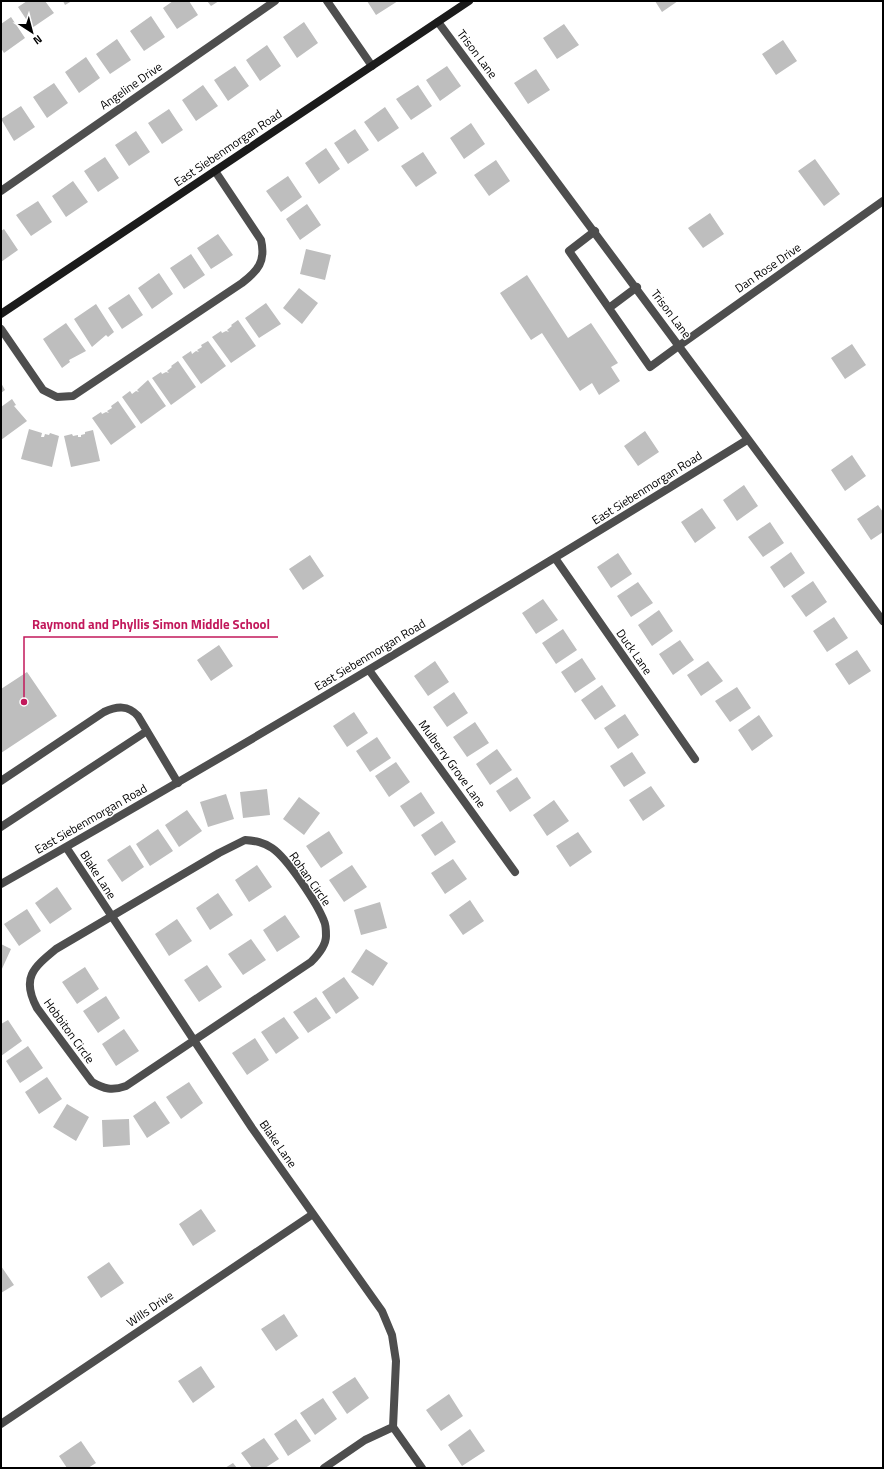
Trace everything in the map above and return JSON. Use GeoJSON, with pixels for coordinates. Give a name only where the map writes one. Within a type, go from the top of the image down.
{"type":"FeatureCollection","features":[{"type":"Feature","properties":{"kind":"street","name":"Angeline Drive"},"geometry":{"type":"LineString","coordinates":[[1,190],[275,1]]}},
{"type":"Feature","properties":{"kind":"street"},"geometry":{"type":"LineString","coordinates":[[327,1],[372,66]]}},
{"type":"Feature","properties":{"kind":"street","name":"East Siebenmorgan Road"},"geometry":{"type":"LineString","coordinates":[[1,314],[438,22],[465,2]]}},
{"type":"Feature","properties":{"kind":"street","name":"Trison Lane"},"geometry":{"type":"LineString","coordinates":[[438,22],[637,287],[747,440],[883,621]]}},
{"type":"Feature","properties":{"kind":"street"},"geometry":{"type":"LineString","coordinates":[[1,329],[43,390],[57,397],[73,396],[242,283],[252,275],[261,263],[263,248],[261,240],[215,171]]}},
{"type":"Feature","properties":{"kind":"street","name":"Dan Rose Drive"},"geometry":{"type":"LineString","coordinates":[[609,308],[650,367],[883,201]]}},
{"type":"Feature","properties":{"kind":"street"},"geometry":{"type":"LineString","coordinates":[[869,210],[883,210]]}},
{"type":"Feature","properties":{"kind":"street"},"geometry":{"type":"LineString","coordinates":[[595,231],[569,251],[609,308],[637,287]]}},
{"type":"Feature","properties":{"kind":"street","name":"East Siebenmorgan Road"},"geometry":{"type":"LineString","coordinates":[[1,884],[178,783],[369,670],[747,440]]}},
{"type":"Feature","properties":{"kind":"street","name":"Duck Lane"},"geometry":{"type":"LineString","coordinates":[[555,558],[694,759]]}},
{"type":"Feature","properties":{"kind":"street","name":"Mulberry Grove Lane"},"geometry":{"type":"LineString","coordinates":[[369,670],[515,872]]}},
{"type":"Feature","properties":{"kind":"street"},"geometry":{"type":"LineString","coordinates":[[1,781],[110,709],[123,706],[134,711],[178,783]]}},
{"type":"Feature","properties":{"kind":"street"},"geometry":{"type":"LineString","coordinates":[[1,827],[147,731]]}},
{"type":"Feature","properties":{"kind":"street","name":"Rohan Circle"},"geometry":{"type":"LineString","coordinates":[[111,917],[219,853],[245,840],[261,841],[273,848],[284,860],[318,908],[325,923],[326,937],[320,952],[316,957],[311,962],[194,1041]]}},
{"type":"Feature","properties":{"kind":"street","name":"Blake Lane"},"geometry":{"type":"LineString","coordinates":[[66,847],[252,1128],[382,1311],[392,1335],[396,1362],[392,1427]]}},
{"type":"Feature","properties":{"kind":"street","name":"Hobbiton Circle"},"geometry":{"type":"LineString","coordinates":[[111,917],[56,949],[36,966],[30,982],[31,996],[38,1008],[92,1082],[102,1088],[115,1090],[126,1086],[194,1041]]}},
{"type":"Feature","properties":{"kind":"street","name":"Wills Drive"},"geometry":{"type":"LineString","coordinates":[[1,1424],[313,1214]]}},
{"type":"Feature","properties":{"kind":"street"},"geometry":{"type":"LineString","coordinates":[[324,1468],[364,1440],[392,1427],[422,1468]]}},
{"type":"Feature","properties":{"kind":"building"},"geometry":{"type":"Polygon","coordinates":[[[27,1],[45,1],[54,13],[32,28],[18,7],[27,1]]]}},
{"type":"Feature","properties":{"kind":"building"},"geometry":{"type":"Polygon","coordinates":[[[63,1],[72,1],[65,5],[63,1]]]}},
{"type":"Feature","properties":{"kind":"building"},"geometry":{"type":"Polygon","coordinates":[[[173,1],[189,1],[198,15],[177,29],[163,8],[173,1]]]}},
{"type":"Feature","properties":{"kind":"building"},"geometry":{"type":"Polygon","coordinates":[[[207,1],[219,1],[211,6],[207,1]]]}},
{"type":"Feature","properties":{"kind":"building"},"geometry":{"type":"Polygon","coordinates":[[[367,1],[398,1],[376,15],[367,1]]]}},
{"type":"Feature","properties":{"kind":"building"},"geometry":{"type":"Polygon","coordinates":[[[655,1],[678,1],[662,12],[655,1]]]}},
{"type":"Feature","properties":{"kind":"building"},"geometry":{"type":"Polygon","coordinates":[[[151,16],[165,37],[144,51],[130,31],[151,16]]]}},
{"type":"Feature","properties":{"kind":"building"},"geometry":{"type":"Polygon","coordinates":[[[11,17],[25,38],[4,53],[1,48],[1,24],[11,17]]]}},
{"type":"Feature","properties":{"kind":"building"},"geometry":{"type":"Polygon","coordinates":[[[304,22],[318,43],[297,58],[283,37],[304,22]]]}},
{"type":"Feature","properties":{"kind":"building"},"geometry":{"type":"Polygon","coordinates":[[[564,24],[579,45],[557,59],[543,38],[564,24]]]}},
{"type":"Feature","properties":{"kind":"building"},"geometry":{"type":"Polygon","coordinates":[[[117,39],[131,60],[110,74],[96,54],[117,39]]]}},
{"type":"Feature","properties":{"kind":"building"},"geometry":{"type":"Polygon","coordinates":[[[783,40],[797,61],[776,75],[762,54],[783,40]]]}},
{"type":"Feature","properties":{"kind":"building"},"geometry":{"type":"Polygon","coordinates":[[[267,45],[281,66],[260,81],[246,60],[267,45]]]}},
{"type":"Feature","properties":{"kind":"building"},"geometry":{"type":"Polygon","coordinates":[[[86,57],[100,78],[79,93],[65,72],[86,57]]]}},
{"type":"Feature","properties":{"kind":"building"},"geometry":{"type":"Polygon","coordinates":[[[235,66],[249,86],[228,101],[214,80],[235,66]]]}},
{"type":"Feature","properties":{"kind":"building"},"geometry":{"type":"Polygon","coordinates":[[[447,66],[461,86],[440,101],[426,80],[447,66]]]}},
{"type":"Feature","properties":{"kind":"building"},"geometry":{"type":"Polygon","coordinates":[[[536,69],[550,90],[528,104],[514,83],[536,69]]]}},
{"type":"Feature","properties":{"kind":"building"},"geometry":{"type":"Polygon","coordinates":[[[54,83],[68,103],[47,118],[33,97],[54,83]]]}},
{"type":"Feature","properties":{"kind":"building"},"geometry":{"type":"Polygon","coordinates":[[[203,85],[218,106],[196,121],[182,100],[203,85]]]}},
{"type":"Feature","properties":{"kind":"building"},"geometry":{"type":"Polygon","coordinates":[[[418,85],[432,106],[411,120],[396,99],[418,85]]]}},
{"type":"Feature","properties":{"kind":"building"},"geometry":{"type":"Polygon","coordinates":[[[21,106],[35,127],[14,141],[1,119],[21,106]]]}},
{"type":"Feature","properties":{"kind":"building"},"geometry":{"type":"Polygon","coordinates":[[[385,107],[399,128],[378,142],[364,122],[385,107]]]}},
{"type":"Feature","properties":{"kind":"building"},"geometry":{"type":"Polygon","coordinates":[[[169,109],[183,130],[162,144],[148,123],[169,109]]]}},
{"type":"Feature","properties":{"kind":"building"},"geometry":{"type":"Polygon","coordinates":[[[471,123],[485,144],[464,159],[450,138],[471,123]]]}},
{"type":"Feature","properties":{"kind":"building"},"geometry":{"type":"Polygon","coordinates":[[[355,129],[369,150],[348,164],[334,143],[355,129]]]}},
{"type":"Feature","properties":{"kind":"building"},"geometry":{"type":"Polygon","coordinates":[[[136,131],[150,152],[129,166],[115,145],[136,131]]]}},
{"type":"Feature","properties":{"kind":"building"},"geometry":{"type":"Polygon","coordinates":[[[326,148],[340,169],[319,184],[305,163],[326,148]]]}},
{"type":"Feature","properties":{"kind":"building"},"geometry":{"type":"Polygon","coordinates":[[[423,152],[437,173],[416,187],[401,166],[423,152]]]}},
{"type":"Feature","properties":{"kind":"building"},"geometry":{"type":"Polygon","coordinates":[[[105,157],[119,178],[98,192],[84,171],[105,157]]]}},
{"type":"Feature","properties":{"kind":"building"},"geometry":{"type":"Polygon","coordinates":[[[815,159],[840,194],[824,206],[798,171],[815,159]]]}},
{"type":"Feature","properties":{"kind":"building"},"geometry":{"type":"Polygon","coordinates":[[[496,160],[510,181],[489,196],[474,175],[496,160]]]}},
{"type":"Feature","properties":{"kind":"building"},"geometry":{"type":"Polygon","coordinates":[[[288,176],[302,197],[281,212],[266,191],[288,176]]]}},
{"type":"Feature","properties":{"kind":"building"},"geometry":{"type":"Polygon","coordinates":[[[73,181],[88,202],[66,217],[52,196],[73,181]]]}},
{"type":"Feature","properties":{"kind":"building"},"geometry":{"type":"Polygon","coordinates":[[[38,201],[52,222],[31,236],[16,215],[38,201]]]}},
{"type":"Feature","properties":{"kind":"building"},"geometry":{"type":"Polygon","coordinates":[[[307,204],[321,225],[300,240],[286,219],[307,204]]]}},
{"type":"Feature","properties":{"kind":"building"},"geometry":{"type":"Polygon","coordinates":[[[710,213],[724,234],[703,248],[688,228],[710,213]]]}},
{"type":"Feature","properties":{"kind":"building"},"geometry":{"type":"Polygon","coordinates":[[[4,229],[18,250],[1,262],[1,231],[4,229]]]}},
{"type":"Feature","properties":{"kind":"building"},"geometry":{"type":"Polygon","coordinates":[[[218,234],[233,255],[211,269],[197,248],[218,234]]]}},
{"type":"Feature","properties":{"kind":"building"},"geometry":{"type":"Polygon","coordinates":[[[306,249],[331,255],[325,280],[300,274],[306,249]]]}},
{"type":"Feature","properties":{"kind":"building"},"geometry":{"type":"Polygon","coordinates":[[[191,254],[205,275],[184,289],[170,268],[191,254]]]}},
{"type":"Feature","properties":{"kind":"building"},"geometry":{"type":"Polygon","coordinates":[[[159,273],[173,294],[152,309],[138,288],[159,273]]]}},
{"type":"Feature","properties":{"kind":"building"},"geometry":{"type":"Polygon","coordinates":[[[527,275],[568,338],[591,323],[618,363],[611,367],[620,381],[599,395],[592,383],[580,391],[542,333],[531,340],[500,293],[527,275]]]}},
{"type":"Feature","properties":{"kind":"building"},"geometry":{"type":"Polygon","coordinates":[[[299,288],[318,303],[302,324],[283,308],[299,288]]]}},
{"type":"Feature","properties":{"kind":"building"},"geometry":{"type":"Polygon","coordinates":[[[129,294],[143,315],[122,329],[108,308],[129,294]]]}},
{"type":"Feature","properties":{"kind":"building"},"geometry":{"type":"Polygon","coordinates":[[[266,303],[281,324],[259,338],[245,318],[266,303]]]}},
{"type":"Feature","properties":{"kind":"building"},"geometry":{"type":"Polygon","coordinates":[[[96,304],[114,332],[108,337],[106,335],[92,347],[74,319],[96,304]]]}},
{"type":"Feature","properties":{"kind":"building"},"geometry":{"type":"Polygon","coordinates":[[[238,320],[256,346],[231,363],[212,337],[221,331],[222,333],[226,331],[229,332],[227,330],[238,320]]]}},
{"type":"Feature","properties":{"kind":"building"},"geometry":{"type":"Polygon","coordinates":[[[66,323],[86,351],[69,360],[70,362],[62,368],[43,339],[66,323]]]}},
{"type":"Feature","properties":{"kind":"building"},"geometry":{"type":"Polygon","coordinates":[[[208,341],[226,366],[201,384],[182,357],[191,351],[192,354],[196,351],[199,352],[197,350],[202,347],[201,345],[208,341]]]}},
{"type":"Feature","properties":{"kind":"building"},"geometry":{"type":"Polygon","coordinates":[[[852,344],[866,365],[845,379],[831,358],[852,344]]]}},
{"type":"Feature","properties":{"kind":"building"},"geometry":{"type":"Polygon","coordinates":[[[178,361],[196,387],[171,405],[152,378],[161,372],[162,374],[166,372],[169,373],[167,371],[178,361]]]}},
{"type":"Feature","properties":{"kind":"building"},"geometry":{"type":"Polygon","coordinates":[[[148,380],[166,406],[141,424],[122,397],[130,391],[132,394],[136,391],[139,392],[137,390],[148,380]]]}},
{"type":"Feature","properties":{"kind":"building"},"geometry":{"type":"Polygon","coordinates":[[[1,383],[5,390],[1,393],[1,383]]]}},
{"type":"Feature","properties":{"kind":"building"},"geometry":{"type":"Polygon","coordinates":[[[12,399],[16,405],[14,406],[27,421],[1,440],[1,407],[12,399]]]}},
{"type":"Feature","properties":{"kind":"building"},"geometry":{"type":"Polygon","coordinates":[[[118,401],[136,427],[111,445],[92,418],[101,412],[102,414],[106,412],[109,413],[107,411],[118,401]]]}},
{"type":"Feature","properties":{"kind":"building"},"geometry":{"type":"Polygon","coordinates":[[[29,429],[42,433],[41,437],[44,437],[45,434],[49,435],[50,433],[59,436],[52,467],[21,459],[29,429]]]}},
{"type":"Feature","properties":{"kind":"building"},"geometry":{"type":"Polygon","coordinates":[[[93,430],[100,461],[71,467],[64,436],[72,434],[73,436],[78,435],[78,437],[81,437],[81,435],[85,434],[85,432],[93,430]]]}},
{"type":"Feature","properties":{"kind":"building"},"geometry":{"type":"Polygon","coordinates":[[[645,431],[659,452],[638,466],[624,446],[645,431]]]}},
{"type":"Feature","properties":{"kind":"building"},"geometry":{"type":"Polygon","coordinates":[[[852,455],[866,476],[845,491],[831,470],[852,455]]]}},
{"type":"Feature","properties":{"kind":"building"},"geometry":{"type":"Polygon","coordinates":[[[744,485],[758,506],[737,521],[723,500],[744,485]]]}},
{"type":"Feature","properties":{"kind":"building"},"geometry":{"type":"Polygon","coordinates":[[[878,505],[883,512],[883,532],[871,540],[857,519],[878,505]]]}},
{"type":"Feature","properties":{"kind":"building"},"geometry":{"type":"Polygon","coordinates":[[[702,508],[716,528],[695,543],[681,522],[702,508]]]}},
{"type":"Feature","properties":{"kind":"building"},"geometry":{"type":"Polygon","coordinates":[[[770,522],[784,543],[763,557],[748,537],[770,522]]]}},
{"type":"Feature","properties":{"kind":"building"},"geometry":{"type":"Polygon","coordinates":[[[791,552],[805,573],[784,588],[770,567],[791,552]]]}},
{"type":"Feature","properties":{"kind":"building"},"geometry":{"type":"Polygon","coordinates":[[[618,553],[632,574],[611,588],[597,567],[618,553]]]}},
{"type":"Feature","properties":{"kind":"building"},"geometry":{"type":"Polygon","coordinates":[[[310,555],[324,576],[303,590],[289,569],[310,555]]]}},
{"type":"Feature","properties":{"kind":"building"},"geometry":{"type":"Polygon","coordinates":[[[813,581],[827,602],[806,617],[791,596],[813,581]]]}},
{"type":"Feature","properties":{"kind":"building"},"geometry":{"type":"Polygon","coordinates":[[[638,582],[653,603],[631,617],[617,596],[638,582]]]}},
{"type":"Feature","properties":{"kind":"building"},"geometry":{"type":"Polygon","coordinates":[[[543,599],[558,620],[536,634],[522,613],[543,599]]]}},
{"type":"Feature","properties":{"kind":"building"},"geometry":{"type":"Polygon","coordinates":[[[659,610],[673,631],[652,646],[638,625],[659,610]]]}},
{"type":"Feature","properties":{"kind":"building"},"geometry":{"type":"Polygon","coordinates":[[[834,617],[848,638],[827,652],[813,631],[834,617]]]}},
{"type":"Feature","properties":{"kind":"building"},"geometry":{"type":"Polygon","coordinates":[[[563,629],[577,650],[556,664],[542,643],[563,629]]]}},
{"type":"Feature","properties":{"kind":"building"},"geometry":{"type":"Polygon","coordinates":[[[680,640],[694,660],[673,675],[659,654],[680,640]]]}},
{"type":"Feature","properties":{"kind":"building"},"geometry":{"type":"Polygon","coordinates":[[[219,645],[233,666],[211,681],[197,660],[219,645]]]}},
{"type":"Feature","properties":{"kind":"building"},"geometry":{"type":"Polygon","coordinates":[[[857,650],[871,671],[849,685],[835,664],[857,650]]]}},
{"type":"Feature","properties":{"kind":"building"},"geometry":{"type":"Polygon","coordinates":[[[582,658],[596,679],[575,693],[561,672],[582,658]]]}},
{"type":"Feature","properties":{"kind":"building"},"geometry":{"type":"Polygon","coordinates":[[[435,661],[449,682],[428,696],[414,676],[435,661]]]}},
{"type":"Feature","properties":{"kind":"building"},"geometry":{"type":"Polygon","coordinates":[[[708,661],[723,681],[701,696],[687,675],[708,661]]]}},
{"type":"Feature","properties":{"kind":"building"},"geometry":{"type":"Polygon","coordinates":[[[27,672],[57,716],[1,753],[1,689],[27,672]]]}},
{"type":"Feature","properties":{"kind":"building"},"geometry":{"type":"Polygon","coordinates":[[[602,685],[616,706],[595,720],[581,700],[602,685]]]}},
{"type":"Feature","properties":{"kind":"building"},"geometry":{"type":"Polygon","coordinates":[[[737,687],[751,708],[730,722],[715,701],[737,687]]]}},
{"type":"Feature","properties":{"kind":"building"},"geometry":{"type":"Polygon","coordinates":[[[454,692],[468,713],[447,727],[433,707],[454,692]]]}},
{"type":"Feature","properties":{"kind":"building"},"geometry":{"type":"Polygon","coordinates":[[[354,712],[368,733],[347,747],[333,726],[354,712]]]}},
{"type":"Feature","properties":{"kind":"building"},"geometry":{"type":"Polygon","coordinates":[[[625,714],[639,735],[618,749],[604,728],[625,714]]]}},
{"type":"Feature","properties":{"kind":"building"},"geometry":{"type":"Polygon","coordinates":[[[759,715],[773,736],[752,751],[738,730],[759,715]]]}},
{"type":"Feature","properties":{"kind":"building"},"geometry":{"type":"Polygon","coordinates":[[[475,722],[489,743],[467,757],[453,737],[475,722]]]}},
{"type":"Feature","properties":{"kind":"building"},"geometry":{"type":"Polygon","coordinates":[[[377,737],[391,758],[370,772],[356,751],[377,737]]]}},
{"type":"Feature","properties":{"kind":"building"},"geometry":{"type":"Polygon","coordinates":[[[497,749],[512,770],[490,785],[476,764],[497,749]]]}},
{"type":"Feature","properties":{"kind":"building"},"geometry":{"type":"Polygon","coordinates":[[[632,752],[646,773],[624,787],[610,766],[632,752]]]}},
{"type":"Feature","properties":{"kind":"building"},"geometry":{"type":"Polygon","coordinates":[[[396,762],[410,782],[389,797],[375,776],[396,762]]]}},
{"type":"Feature","properties":{"kind":"building"},"geometry":{"type":"Polygon","coordinates":[[[517,777],[531,798],[510,812],[496,791],[517,777]]]}},
{"type":"Feature","properties":{"kind":"building"},"geometry":{"type":"Polygon","coordinates":[[[651,786],[665,806],[643,821],[629,800],[651,786]]]}},
{"type":"Feature","properties":{"kind":"building"},"geometry":{"type":"Polygon","coordinates":[[[267,789],[270,815],[243,818],[240,792],[267,789]]]}},
{"type":"Feature","properties":{"kind":"building"},"geometry":{"type":"Polygon","coordinates":[[[421,792],[435,813],[414,827],[400,806],[421,792]]]}},
{"type":"Feature","properties":{"kind":"building"},"geometry":{"type":"Polygon","coordinates":[[[226,794],[234,819],[208,827],[200,802],[226,794]]]}},
{"type":"Feature","properties":{"kind":"building"},"geometry":{"type":"Polygon","coordinates":[[[299,797],[320,813],[304,835],[283,819],[299,797]]]}},
{"type":"Feature","properties":{"kind":"building"},"geometry":{"type":"Polygon","coordinates":[[[554,800],[569,821],[547,836],[533,815],[554,800]]]}},
{"type":"Feature","properties":{"kind":"building"},"geometry":{"type":"Polygon","coordinates":[[[187,810],[202,831],[179,847],[165,825],[187,810]]]}},
{"type":"Feature","properties":{"kind":"building"},"geometry":{"type":"Polygon","coordinates":[[[442,821],[456,842],[435,856],[421,835],[442,821]]]}},
{"type":"Feature","properties":{"kind":"building"},"geometry":{"type":"Polygon","coordinates":[[[158,829],[173,851],[150,866],[136,844],[158,829]]]}},
{"type":"Feature","properties":{"kind":"building"},"geometry":{"type":"Polygon","coordinates":[[[329,831],[343,853],[321,868],[306,846],[329,831]]]}},
{"type":"Feature","properties":{"kind":"building"},"geometry":{"type":"Polygon","coordinates":[[[578,832],[592,852],[570,867],[556,846],[578,832]]]}},
{"type":"Feature","properties":{"kind":"building"},"geometry":{"type":"Polygon","coordinates":[[[130,845],[144,867],[122,882],[107,860],[130,845]]]}},
{"type":"Feature","properties":{"kind":"building"},"geometry":{"type":"Polygon","coordinates":[[[453,859],[467,879],[445,894],[431,873],[453,859]]]}},
{"type":"Feature","properties":{"kind":"building"},"geometry":{"type":"Polygon","coordinates":[[[257,865],[272,887],[249,902],[235,880],[257,865]]]}},
{"type":"Feature","properties":{"kind":"building"},"geometry":{"type":"Polygon","coordinates":[[[352,865],[367,887],[344,902],[329,880],[352,865]]]}},
{"type":"Feature","properties":{"kind":"building"},"geometry":{"type":"Polygon","coordinates":[[[57,887],[72,909],[50,924],[35,903],[57,887]]]}},
{"type":"Feature","properties":{"kind":"building"},"geometry":{"type":"Polygon","coordinates":[[[218,893],[233,915],[210,930],[196,908],[218,893]]]}},
{"type":"Feature","properties":{"kind":"building"},"geometry":{"type":"Polygon","coordinates":[[[470,900],[484,921],[463,935],[449,915],[470,900]]]}},
{"type":"Feature","properties":{"kind":"building"},"geometry":{"type":"Polygon","coordinates":[[[380,902],[387,928],[361,935],[354,910],[380,902]]]}},
{"type":"Feature","properties":{"kind":"building"},"geometry":{"type":"Polygon","coordinates":[[[27,909],[41,931],[19,946],[4,924],[27,909]]]}},
{"type":"Feature","properties":{"kind":"building"},"geometry":{"type":"Polygon","coordinates":[[[285,915],[300,937],[277,952],[263,930],[285,915]]]}},
{"type":"Feature","properties":{"kind":"building"},"geometry":{"type":"Polygon","coordinates":[[[177,919],[192,941],[169,956],[155,934],[177,919]]]}},
{"type":"Feature","properties":{"kind":"building"},"geometry":{"type":"Polygon","coordinates":[[[251,939],[266,960],[243,975],[228,954],[251,939]]]}},
{"type":"Feature","properties":{"kind":"building"},"geometry":{"type":"Polygon","coordinates":[[[1,944],[11,949],[1,971],[1,944]]]}},
{"type":"Feature","properties":{"kind":"building"},"geometry":{"type":"Polygon","coordinates":[[[366,949],[388,963],[373,986],[351,972],[366,949]]]}},
{"type":"Feature","properties":{"kind":"building"},"geometry":{"type":"Polygon","coordinates":[[[207,965],[222,987],[199,1002],[184,980],[207,965]]]}},
{"type":"Feature","properties":{"kind":"building"},"geometry":{"type":"Polygon","coordinates":[[[85,967],[99,989],[77,1004],[62,982],[85,967]]]}},
{"type":"Feature","properties":{"kind":"building"},"geometry":{"type":"Polygon","coordinates":[[[344,977],[359,998],[336,1014],[322,992],[344,977]]]}},
{"type":"Feature","properties":{"kind":"building"},"geometry":{"type":"Polygon","coordinates":[[[106,996],[120,1018],[98,1033],[83,1011],[106,996]]]}},
{"type":"Feature","properties":{"kind":"building"},"geometry":{"type":"Polygon","coordinates":[[[316,997],[331,1018],[308,1033],[293,1012],[316,997]]]}},
{"type":"Feature","properties":{"kind":"building"},"geometry":{"type":"Polygon","coordinates":[[[284,1017],[299,1038],[276,1054],[261,1032],[284,1017]]]}},
{"type":"Feature","properties":{"kind":"building"},"geometry":{"type":"Polygon","coordinates":[[[8,1020],[22,1041],[1,1056],[1,1024],[8,1020]]]}},
{"type":"Feature","properties":{"kind":"building"},"geometry":{"type":"Polygon","coordinates":[[[124,1029],[139,1051],[116,1066],[102,1044],[124,1029]]]}},
{"type":"Feature","properties":{"kind":"building"},"geometry":{"type":"Polygon","coordinates":[[[255,1038],[269,1060],[247,1075],[232,1053],[255,1038]]]}},
{"type":"Feature","properties":{"kind":"building"},"geometry":{"type":"Polygon","coordinates":[[[28,1046],[43,1068],[20,1083],[6,1061],[28,1046]]]}},
{"type":"Feature","properties":{"kind":"building"},"geometry":{"type":"Polygon","coordinates":[[[47,1077],[62,1099],[39,1114],[25,1092],[47,1077]]]}},
{"type":"Feature","properties":{"kind":"building"},"geometry":{"type":"Polygon","coordinates":[[[189,1082],[203,1103],[181,1119],[166,1097],[189,1082]]]}},
{"type":"Feature","properties":{"kind":"building"},"geometry":{"type":"Polygon","coordinates":[[[155,1101],[170,1123],[147,1138],[133,1116],[155,1101]]]}},
{"type":"Feature","properties":{"kind":"building"},"geometry":{"type":"Polygon","coordinates":[[[67,1104],[89,1117],[76,1141],[53,1127],[67,1104]]]}},
{"type":"Feature","properties":{"kind":"building"},"geometry":{"type":"Polygon","coordinates":[[[129,1119],[130,1145],[103,1147],[102,1120],[129,1119]]]}},
{"type":"Feature","properties":{"kind":"building"},"geometry":{"type":"Polygon","coordinates":[[[201,1209],[216,1231],[193,1246],[179,1224],[201,1209]]]}},
{"type":"Feature","properties":{"kind":"building"},"geometry":{"type":"Polygon","coordinates":[[[109,1262],[124,1283],[101,1298],[87,1277],[109,1262]]]}},
{"type":"Feature","properties":{"kind":"building"},"geometry":{"type":"Polygon","coordinates":[[[1,1266],[14,1285],[1,1293],[1,1266]]]}},
{"type":"Feature","properties":{"kind":"building"},"geometry":{"type":"Polygon","coordinates":[[[284,1314],[298,1336],[276,1351],[261,1329],[284,1314]]]}},
{"type":"Feature","properties":{"kind":"building"},"geometry":{"type":"Polygon","coordinates":[[[201,1366],[215,1387],[193,1403],[178,1381],[201,1366]]]}},
{"type":"Feature","properties":{"kind":"building"},"geometry":{"type":"Polygon","coordinates":[[[355,1377],[369,1398],[347,1414],[332,1392],[355,1377]]]}},
{"type":"Feature","properties":{"kind":"building"},"geometry":{"type":"Polygon","coordinates":[[[449,1394],[463,1416],[441,1431],[426,1410],[449,1394]]]}},
{"type":"Feature","properties":{"kind":"building"},"geometry":{"type":"Polygon","coordinates":[[[323,1398],[337,1419],[315,1435],[300,1413],[323,1398]]]}},
{"type":"Feature","properties":{"kind":"building"},"geometry":{"type":"Polygon","coordinates":[[[296,1419],[311,1441],[288,1456],[274,1434],[296,1419]]]}},
{"type":"Feature","properties":{"kind":"building"},"geometry":{"type":"Polygon","coordinates":[[[470,1429],[485,1451],[462,1466],[448,1445],[470,1429]]]}},
{"type":"Feature","properties":{"kind":"building"},"geometry":{"type":"Polygon","coordinates":[[[264,1438],[279,1459],[265,1468],[252,1468],[241,1453],[264,1438]]]}},
{"type":"Feature","properties":{"kind":"building"},"geometry":{"type":"Polygon","coordinates":[[[81,1441],[96,1463],[88,1468],[67,1468],[59,1456],[81,1441]]]}},
{"type":"Feature","properties":{"kind":"building"},"geometry":{"type":"Polygon","coordinates":[[[233,1463],[237,1468],[225,1468],[233,1463]]]}},
{"type":"Feature","properties":{"kind":"place","name":"Raymond and Phyllis Simon Middle School"},"geometry":{"type":"Point","coordinates":[24,702]}}]}
